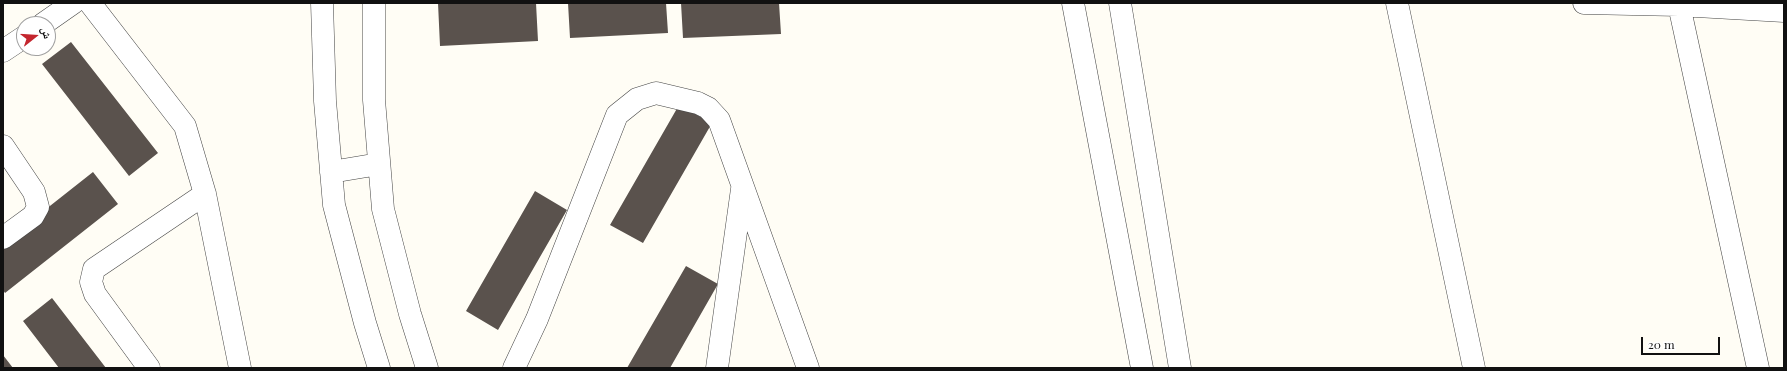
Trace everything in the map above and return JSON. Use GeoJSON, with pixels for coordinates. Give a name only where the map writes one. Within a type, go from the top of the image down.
{"type":"FeatureCollection","features":[{"type":"Feature","properties":{"kind":"street"},"geometry":{"type":"LineString","coordinates":[[54,16],[73,3]]}},
{"type":"Feature","properties":{"kind":"street"},"geometry":{"type":"LineString","coordinates":[[90,3],[185,126],[205,194],[240,368]]}},
{"type":"Feature","properties":{"kind":"street"},"geometry":{"type":"LineString","coordinates":[[322,3],[326,101],[334,205],[365,322],[379,368]]}},
{"type":"Feature","properties":{"kind":"street"},"geometry":{"type":"LineString","coordinates":[[374,3],[374,100],[383,209],[410,314],[427,368]]}},
{"type":"Feature","properties":{"kind":"street"},"geometry":{"type":"LineString","coordinates":[[1073,3],[1142,368]]}},
{"type":"Feature","properties":{"kind":"street"},"geometry":{"type":"LineString","coordinates":[[1120,3],[1180,368]]}},
{"type":"Feature","properties":{"kind":"street"},"geometry":{"type":"LineString","coordinates":[[1397,3],[1474,368]]}},
{"type":"Feature","properties":{"kind":"street"},"geometry":{"type":"LineString","coordinates":[[1584,3],[1679,5],[1784,11]]}},
{"type":"Feature","properties":{"kind":"street"},"geometry":{"type":"LineString","coordinates":[[1679,5],[1758,368]]}},
{"type":"Feature","properties":{"kind":"street"},"geometry":{"type":"LineString","coordinates":[[3,51],[16,42]]}},
{"type":"Feature","properties":{"kind":"street"},"geometry":{"type":"LineString","coordinates":[[514,368],[538,319],[618,115],[637,99],[656,93],[698,103],[708,108],[719,120],[808,368]]}},
{"type":"Feature","properties":{"kind":"street"},"geometry":{"type":"LineString","coordinates":[[3,146],[34,192],[38,208],[33,216],[3,238]]}},
{"type":"Feature","properties":{"kind":"street"},"geometry":{"type":"LineString","coordinates":[[331,172],[379,164]]}},
{"type":"Feature","properties":{"kind":"street"},"geometry":{"type":"LineString","coordinates":[[717,368],[743,185]]}},
{"type":"Feature","properties":{"kind":"street"},"geometry":{"type":"LineString","coordinates":[[149,368],[95,294],[91,282],[94,268],[205,194]]}},
{"type":"Feature","properties":{"kind":"building"},"geometry":{"type":"Polygon","coordinates":[[[438,3],[536,3],[538,41],[440,46],[438,3]]]}},
{"type":"Feature","properties":{"kind":"building"},"geometry":{"type":"Polygon","coordinates":[[[568,3],[666,3],[668,33],[570,38],[568,3]]]}},
{"type":"Feature","properties":{"kind":"building"},"geometry":{"type":"Polygon","coordinates":[[[681,3],[779,3],[781,34],[683,38],[681,3]]]}},
{"type":"Feature","properties":{"kind":"building"},"geometry":{"type":"Polygon","coordinates":[[[71,42],[158,153],[129,176],[42,64],[53,56],[56,56],[56,53],[71,42]]]}},
{"type":"Feature","properties":{"kind":"building"},"geometry":{"type":"Polygon","coordinates":[[[679,105],[712,123],[643,243],[610,225],[679,105]]]}},
{"type":"Feature","properties":{"kind":"building"},"geometry":{"type":"Polygon","coordinates":[[[93,172],[118,204],[5,293],[3,290],[3,243],[93,172]]]}},
{"type":"Feature","properties":{"kind":"building"},"geometry":{"type":"Polygon","coordinates":[[[535,191],[567,210],[498,330],[466,311],[535,191]]]}},
{"type":"Feature","properties":{"kind":"building"},"geometry":{"type":"Polygon","coordinates":[[[686,266],[718,284],[670,368],[627,368],[686,266]]]}},
{"type":"Feature","properties":{"kind":"building"},"geometry":{"type":"Polygon","coordinates":[[[52,298],[106,368],[59,368],[23,321],[52,298]]]}},
{"type":"Feature","properties":{"kind":"building"},"geometry":{"type":"Polygon","coordinates":[[[3,355],[13,368],[3,368],[3,355]]]}}]}
